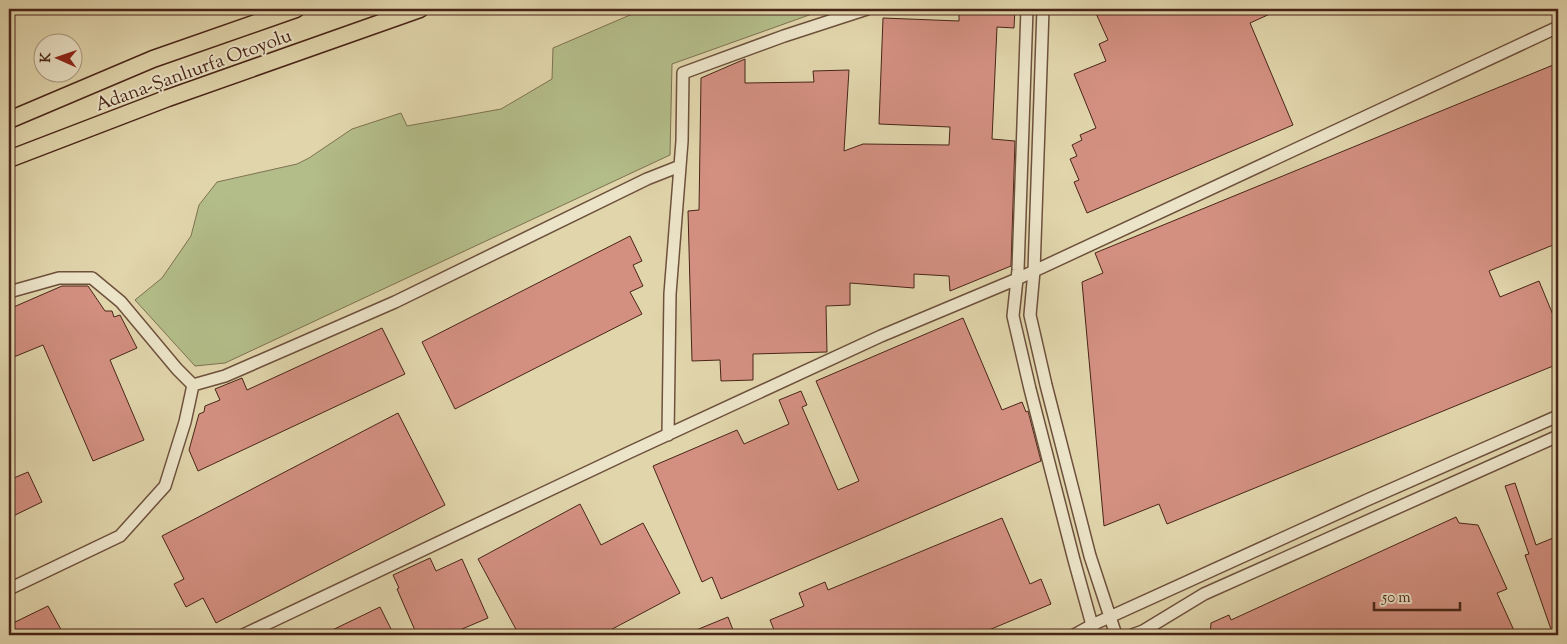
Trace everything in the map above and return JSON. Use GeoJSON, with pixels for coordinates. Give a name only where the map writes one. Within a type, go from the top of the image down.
{"type":"FeatureCollection","features":[{"type":"Feature","properties":{"kind":"highway","name":"Adana-Şanlıurfa Otoyolu"},"geometry":{"type":"LineString","coordinates":[[9,120],[153,59],[296,9]]}},
{"type":"Feature","properties":{"kind":"highway","name":"Adana-Şanlıurfa Otoyolu"},"geometry":{"type":"LineString","coordinates":[[9,159],[168,98],[420,9]]}},
{"type":"Feature","properties":{"kind":"street"},"geometry":{"type":"LineString","coordinates":[[668,435],[670,294],[682,141],[683,73],[784,36],[866,9]]}},
{"type":"Feature","properties":{"kind":"street"},"geometry":{"type":"LineString","coordinates":[[1027,9],[1017,279],[1013,316],[1032,399],[1093,630]]}},
{"type":"Feature","properties":{"kind":"street"},"geometry":{"type":"LineString","coordinates":[[1043,9],[1034,270],[1030,315],[1087,546],[1116,635]]}},
{"type":"Feature","properties":{"kind":"street"},"geometry":{"type":"LineString","coordinates":[[243,635],[257,632],[668,435],[881,336],[1017,279],[1558,27]]}},
{"type":"Feature","properties":{"kind":"street"},"geometry":{"type":"LineString","coordinates":[[193,385],[225,376],[395,302],[639,183],[680,166]]}},
{"type":"Feature","properties":{"kind":"street"},"geometry":{"type":"LineString","coordinates":[[9,292],[59,278],[92,278],[121,302],[177,369],[193,385]]}},
{"type":"Feature","properties":{"kind":"street"},"geometry":{"type":"LineString","coordinates":[[9,589],[120,536],[165,486],[185,422],[193,385]]}},
{"type":"Feature","properties":{"kind":"street"},"geometry":{"type":"LineString","coordinates":[[1074,635],[1093,630],[1109,617],[1558,416]]}},
{"type":"Feature","properties":{"kind":"street"},"geometry":{"type":"LineString","coordinates":[[1132,635],[1143,632],[1204,594],[1558,436]]}},
{"type":"Feature","properties":{"kind":"green space"},"geometry":{"type":"Polygon","coordinates":[[[644,9],[826,9],[672,64],[670,155],[225,363],[195,366],[135,300],[162,278],[191,236],[199,205],[217,182],[297,164],[352,129],[401,113],[407,126],[501,109],[552,79],[553,48],[644,9]]]}},
{"type":"Feature","properties":{"kind":"building"},"geometry":{"type":"Polygon","coordinates":[[[959,9],[1015,9],[1014,28],[997,27],[992,139],[1015,141],[1011,266],[950,291],[949,276],[914,274],[914,288],[850,283],[850,305],[826,306],[827,352],[753,354],[753,380],[721,381],[720,360],[692,361],[688,211],[699,210],[701,78],[745,59],[745,83],[814,82],[813,71],[849,70],[844,151],[863,144],[949,145],[950,127],[879,124],[883,18],[959,21],[959,9]]]}},
{"type":"Feature","properties":{"kind":"building"},"geometry":{"type":"Polygon","coordinates":[[[1094,9],[1281,9],[1250,23],[1293,125],[1087,213],[1074,182],[1079,180],[1070,159],[1077,156],[1072,145],[1082,140],[1080,135],[1096,128],[1074,74],[1106,61],[1099,44],[1108,40],[1094,9]]]}},
{"type":"Feature","properties":{"kind":"building"},"geometry":{"type":"Polygon","coordinates":[[[1558,63],[1558,243],[1489,271],[1500,297],[1539,281],[1558,327],[1558,364],[1167,524],[1159,504],[1104,526],[1082,282],[1103,273],[1095,253],[1558,63]]]}},
{"type":"Feature","properties":{"kind":"building"},"geometry":{"type":"Polygon","coordinates":[[[630,236],[642,261],[633,265],[643,286],[630,292],[642,314],[455,409],[422,342],[630,236]]]}},
{"type":"Feature","properties":{"kind":"building"},"geometry":{"type":"Polygon","coordinates":[[[62,286],[88,286],[105,311],[112,311],[114,317],[120,315],[137,348],[110,360],[144,440],[93,461],[43,345],[9,359],[9,309],[62,286]]]}},
{"type":"Feature","properties":{"kind":"building"},"geometry":{"type":"Polygon","coordinates":[[[963,318],[1002,410],[1022,402],[1026,412],[1028,411],[1041,461],[721,599],[712,577],[702,582],[653,466],[737,430],[744,444],[789,424],[779,400],[801,391],[807,405],[802,407],[838,490],[859,481],[816,381],[963,318]]]}},
{"type":"Feature","properties":{"kind":"building"},"geometry":{"type":"Polygon","coordinates":[[[382,328],[405,374],[198,471],[189,450],[199,414],[204,412],[205,406],[220,400],[215,389],[242,378],[247,390],[382,328]]]}},
{"type":"Feature","properties":{"kind":"building"},"geometry":{"type":"Polygon","coordinates":[[[398,413],[445,505],[216,623],[203,598],[186,607],[174,584],[184,579],[162,536],[398,413]]]}},
{"type":"Feature","properties":{"kind":"building"},"geometry":{"type":"Polygon","coordinates":[[[28,472],[42,502],[9,518],[9,480],[28,472]]]}},
{"type":"Feature","properties":{"kind":"building"},"geometry":{"type":"Polygon","coordinates":[[[1515,483],[1536,545],[1558,536],[1558,635],[1553,635],[1525,555],[1529,554],[1505,486],[1515,483]]]}},
{"type":"Feature","properties":{"kind":"building"},"geometry":{"type":"Polygon","coordinates":[[[580,504],[601,545],[643,523],[680,593],[601,635],[519,635],[478,559],[580,504]]]}},
{"type":"Feature","properties":{"kind":"building"},"geometry":{"type":"Polygon","coordinates":[[[1456,517],[1459,523],[1478,525],[1507,589],[1497,593],[1516,635],[1210,635],[1211,623],[1229,615],[1231,620],[1456,517]]]}},
{"type":"Feature","properties":{"kind":"building"},"geometry":{"type":"Polygon","coordinates":[[[1002,518],[1030,584],[1041,579],[1051,604],[977,635],[776,635],[770,620],[804,606],[799,593],[825,582],[828,590],[1002,518]]]}},
{"type":"Feature","properties":{"kind":"building"},"geometry":{"type":"Polygon","coordinates":[[[430,558],[436,571],[462,559],[488,618],[448,635],[417,635],[393,575],[430,558]]]}},
{"type":"Feature","properties":{"kind":"building"},"geometry":{"type":"Polygon","coordinates":[[[48,606],[64,635],[9,635],[9,625],[48,606]]]}},
{"type":"Feature","properties":{"kind":"building"},"geometry":{"type":"Polygon","coordinates":[[[380,607],[394,635],[322,635],[380,607]]]}},
{"type":"Feature","properties":{"kind":"building"},"geometry":{"type":"Polygon","coordinates":[[[728,617],[735,635],[684,635],[728,617]]]}}]}
